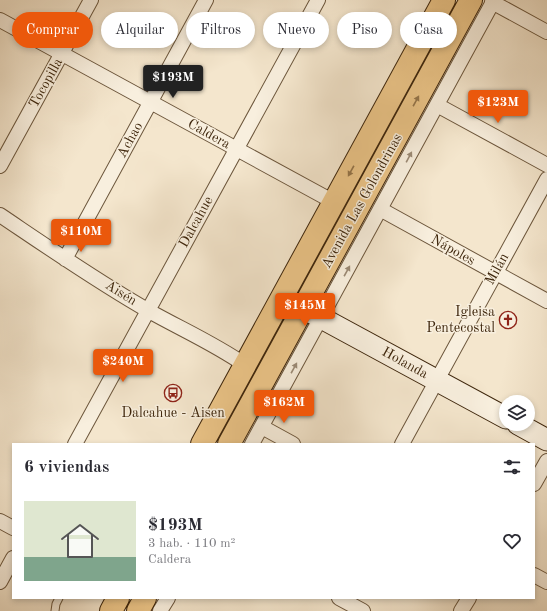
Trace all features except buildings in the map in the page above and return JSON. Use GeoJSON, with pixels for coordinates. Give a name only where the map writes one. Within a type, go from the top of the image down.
{"type":"FeatureCollection","features":[{"type":"Feature","properties":{"kind":"main road","name":"Avenida Las Golondrinas"},"geometry":{"type":"LineString","coordinates":[[203,443],[442,0]]}},
{"type":"Feature","properties":{"kind":"main road","name":"Avenida Las Golondrinas"},"geometry":{"type":"LineString","coordinates":[[230,443],[254,398],[312,313],[471,0]]}},
{"type":"Feature","properties":{"kind":"main road"},"geometry":{"type":"LineString","coordinates":[[291,281],[294,297],[312,313]]}},
{"type":"Feature","properties":{"kind":"main road"},"geometry":{"type":"LineString","coordinates":[[245,365],[253,385],[254,398]]}},
{"type":"Feature","properties":{"kind":"main road"},"geometry":{"type":"LineString","coordinates":[[111,611],[117,599]]}},
{"type":"Feature","properties":{"kind":"main road"},"geometry":{"type":"LineString","coordinates":[[138,611],[144,599]]}},
{"type":"Feature","properties":{"kind":"street","name":"Tocopilla"},"geometry":{"type":"LineString","coordinates":[[0,166],[91,0]]}},
{"type":"Feature","properties":{"kind":"street","name":"Achao"},"geometry":{"type":"LineString","coordinates":[[65,259],[206,0]]}},
{"type":"Feature","properties":{"kind":"street","name":"Dalcahue"},"geometry":{"type":"LineString","coordinates":[[76,443],[318,0]]}},
{"type":"Feature","properties":{"kind":"street","name":"Avenida Las Golondrinas"},"geometry":{"type":"LineString","coordinates":[[253,443],[262,427],[312,313],[380,209],[493,1]]}},
{"type":"Feature","properties":{"kind":"street"},"geometry":{"type":"LineString","coordinates":[[493,1],[547,32]]}},
{"type":"Feature","properties":{"kind":"street","name":"Caldera"},"geometry":{"type":"LineString","coordinates":[[0,20],[334,202]]}},
{"type":"Feature","properties":{"kind":"street"},"geometry":{"type":"LineString","coordinates":[[437,105],[547,165]]}},
{"type":"Feature","properties":{"kind":"street","name":"Milán"},"geometry":{"type":"LineString","coordinates":[[403,443],[547,179]]}},
{"type":"Feature","properties":{"kind":"street","name":"Nápoles"},"geometry":{"type":"LineString","coordinates":[[380,209],[547,301]]}},
{"type":"Feature","properties":{"kind":"street","name":"Aisén"},"geometry":{"type":"LineString","coordinates":[[0,216],[65,259],[148,310],[230,355],[245,365]]}},
{"type":"Feature","properties":{"kind":"street","name":"Holanda"},"geometry":{"type":"LineString","coordinates":[[312,313],[499,414]]}},
{"type":"Feature","properties":{"kind":"street"},"geometry":{"type":"LineString","coordinates":[[262,427],[291,443]]}},
{"type":"Feature","properties":{"kind":"street"},"geometry":{"type":"LineString","coordinates":[[531,431],[547,440]]}},
{"type":"Feature","properties":{"kind":"street"},"geometry":{"type":"LineString","coordinates":[[535,482],[547,461]]}},
{"type":"Feature","properties":{"kind":"street"},"geometry":{"type":"LineString","coordinates":[[0,521],[12,527]]}},
{"type":"Feature","properties":{"kind":"street"},"geometry":{"type":"LineString","coordinates":[[0,582],[12,560]]}},
{"type":"Feature","properties":{"kind":"street"},"geometry":{"type":"LineString","coordinates":[[535,576],[547,582]]}},
{"type":"Feature","properties":{"kind":"street"},"geometry":{"type":"LineString","coordinates":[[160,611],[167,599]]}},
{"type":"Feature","properties":{"kind":"street"},"geometry":{"type":"LineString","coordinates":[[340,599],[363,611]]}},
{"type":"Feature","properties":{"kind":"street"},"geometry":{"type":"LineString","coordinates":[[462,611],[468,599]]}},
{"type":"Feature","properties":{"kind":"lane"},"geometry":{"type":"LineString","coordinates":[[55,611],[58,599]]}},
{"type":"Feature","properties":{"kind":"place","name":"Igleisa Pentecostal"},"geometry":{"type":"Point","coordinates":[508,320]}},
{"type":"Feature","properties":{"kind":"place","name":"Dalcahue - Aisen"},"geometry":{"type":"Point","coordinates":[173,393]}}]}
